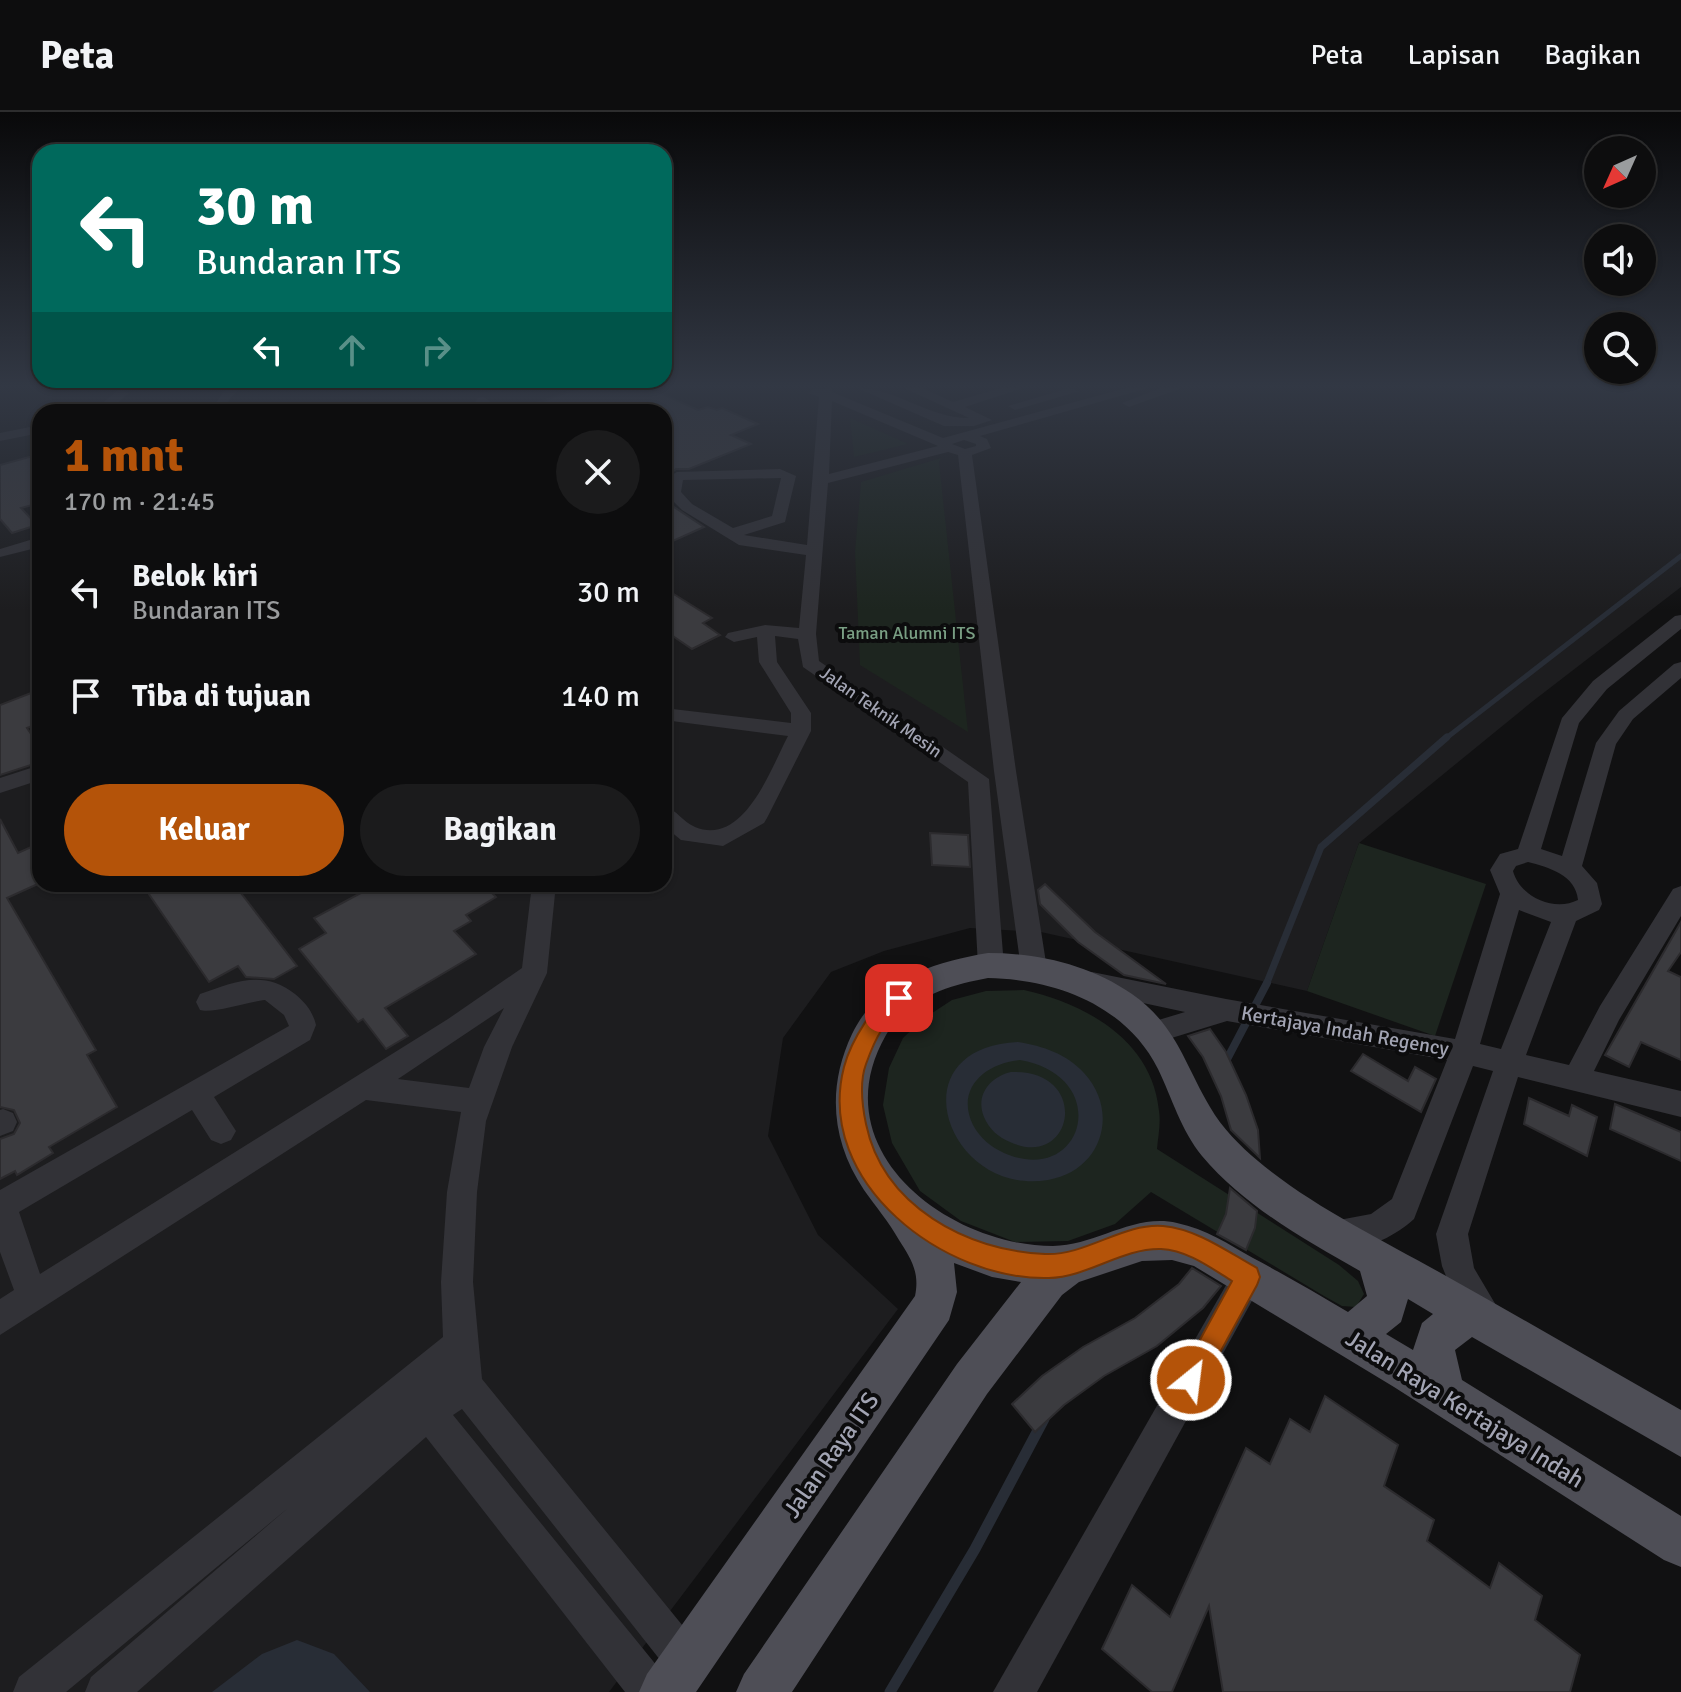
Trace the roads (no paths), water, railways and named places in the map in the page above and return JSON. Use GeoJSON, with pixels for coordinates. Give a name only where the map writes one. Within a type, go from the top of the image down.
{"type":"FeatureCollection","features":[{"type":"Feature","properties":{"kind":"main road"},"geometry":{"type":"LineString","coordinates":[[1069,1265],[1044,1266],[982,1257],[934,1234],[901,1208],[876,1179],[859,1144],[851,1104],[854,1067],[873,1025],[899,998],[933,979],[966,969],[991,966],[1034,969],[1068,977],[1120,1004],[1152,1033],[1179,1072],[1192,1110],[1208,1136],[1267,1191],[1376,1259],[1681,1435]]}},
{"type":"Feature","properties":{"kind":"main road","name":"Jalan Raya ITS"},"geometry":{"type":"LineString","coordinates":[[676,1677],[934,1305],[939,1284],[936,1263],[901,1208]]}},
{"type":"Feature","properties":{"kind":"main road","name":"Jalan Raya Kertajaya Indah"},"geometry":{"type":"LineString","coordinates":[[1069,1265],[1139,1241],[1162,1238],[1195,1246],[1350,1337],[1681,1543]]}},
{"type":"Feature","properties":{"kind":"main road"},"geometry":{"type":"LineString","coordinates":[[1350,1337],[1386,1307],[1388,1297],[1376,1259]]}},
{"type":"Feature","properties":{"kind":"main road"},"geometry":{"type":"LineString","coordinates":[[762,1692],[972,1379],[1048,1281],[1069,1265]]}},
{"type":"Feature","properties":{"kind":"main road"},"geometry":{"type":"LineString","coordinates":[[1444,1395],[1434,1341],[1440,1332],[1484,1321]]}},
{"type":"Feature","properties":{"kind":"street","name":"Jalan Teknik Mesin"},"geometry":{"type":"LineString","coordinates":[[821,462],[807,634],[810,663],[978,779]]}},
{"type":"Feature","properties":{"kind":"street"},"geometry":{"type":"LineString","coordinates":[[821,480],[891,462]]}},
{"type":"Feature","properties":{"kind":"street"},"geometry":{"type":"LineString","coordinates":[[959,462],[1034,969]]}},
{"type":"Feature","properties":{"kind":"street"},"geometry":{"type":"LineString","coordinates":[[732,533],[779,519],[789,476],[780,473],[677,476],[673,493],[687,507],[745,542],[816,551]]}},
{"type":"Feature","properties":{"kind":"street"},"geometry":{"type":"LineString","coordinates":[[5,553],[32,545]]}},
{"type":"Feature","properties":{"kind":"street"},"geometry":{"type":"LineString","coordinates":[[1528,854],[1569,722],[1600,685],[1681,620]]}},
{"type":"Feature","properties":{"kind":"street"},"geometry":{"type":"LineString","coordinates":[[672,820],[689,834],[723,838],[756,818],[801,731],[801,713],[768,662],[765,630]]}},
{"type":"Feature","properties":{"kind":"street"},"geometry":{"type":"LineString","coordinates":[[734,637],[765,630],[807,634]]}},
{"type":"Feature","properties":{"kind":"street"},"geometry":{"type":"LineString","coordinates":[[1570,869],[1606,743],[1626,715],[1681,668]]}},
{"type":"Feature","properties":{"kind":"street"},"geometry":{"type":"LineString","coordinates":[[672,715],[801,731]]}},
{"type":"Feature","properties":{"kind":"street"},"geometry":{"type":"LineString","coordinates":[[991,966],[978,779],[1005,771]]}},
{"type":"Feature","properties":{"kind":"street"},"geometry":{"type":"LineString","coordinates":[[0,786],[32,775]]}},
{"type":"Feature","properties":{"kind":"street"},"geometry":{"type":"LineString","coordinates":[[980,813],[1010,806]]}},
{"type":"Feature","properties":{"kind":"street"},"geometry":{"type":"LineString","coordinates":[[1528,854],[1549,858],[1584,880],[1591,893],[1590,904],[1581,912],[1566,915],[1533,908],[1512,894],[1502,882],[1499,871],[1503,861],[1528,854]]}},
{"type":"Feature","properties":{"kind":"street"},"geometry":{"type":"LineString","coordinates":[[543,892],[534,973],[498,1047],[472,1121],[462,1192],[457,1282],[460,1345],[466,1386],[676,1677]]}},
{"type":"Feature","properties":{"kind":"street","name":"Kertajaya Indah Regency"},"geometry":{"type":"LineString","coordinates":[[1334,1234],[1378,1227],[1388,1223],[1403,1209],[1464,1052],[1512,894]]}},
{"type":"Feature","properties":{"kind":"street"},"geometry":{"type":"LineString","coordinates":[[1576,1080],[1609,1014],[1681,895]]}},
{"type":"Feature","properties":{"kind":"street"},"geometry":{"type":"LineString","coordinates":[[1484,1321],[1454,1260],[1452,1234],[1509,1063],[1566,915]]}},
{"type":"Feature","properties":{"kind":"street"},"geometry":{"type":"LineString","coordinates":[[0,1318],[457,1027],[534,973]]}},
{"type":"Feature","properties":{"kind":"street","name":"Kertajaya Indah Regency"},"geometry":{"type":"LineString","coordinates":[[1068,977],[1464,1052],[1681,1104]]}},
{"type":"Feature","properties":{"kind":"street"},"geometry":{"type":"LineString","coordinates":[[33,1297],[2,1216],[6,1203],[197,1094],[301,1032],[303,1026],[300,1014],[270,989],[233,993],[209,1002]]}},
{"type":"Feature","properties":{"kind":"street","name":"Kertajaya Indah Regency"},"geometry":{"type":"LineString","coordinates":[[1152,1033],[1230,1010]]}},
{"type":"Feature","properties":{"kind":"street"},"geometry":{"type":"LineString","coordinates":[[457,1027],[498,1047]]}},
{"type":"Feature","properties":{"kind":"street"},"geometry":{"type":"LineString","coordinates":[[361,1087],[478,1102]]}},
{"type":"Feature","properties":{"kind":"street"},"geometry":{"type":"LineString","coordinates":[[197,1094],[221,1131]]}},
{"type":"Feature","properties":{"kind":"street"},"geometry":{"type":"LineString","coordinates":[[1014,1692],[1248,1277]]}},
{"type":"Feature","properties":{"kind":"street"},"geometry":{"type":"LineString","coordinates":[[106,1692],[422,1396],[460,1345]]}},
{"type":"Feature","properties":{"kind":"street"},"geometry":{"type":"LineString","coordinates":[[34,1692],[422,1396],[466,1386]]}},
{"type":"Feature","properties":{"kind":"street"},"geometry":{"type":"LineString","coordinates":[[422,1396],[651,1692]]}},
{"type":"Feature","properties":{"kind":"waterway"},"geometry":{"type":"LineString","coordinates":[[1445,739],[1681,556]]}},
{"type":"Feature","properties":{"kind":"waterway"},"geometry":{"type":"LineString","coordinates":[[1266,985],[1321,847],[1447,737]]}},
{"type":"Feature","properties":{"kind":"waterway"},"geometry":{"type":"LineString","coordinates":[[1224,1065],[1266,985]]}},
{"type":"Feature","properties":{"kind":"waterway"},"geometry":{"type":"LineString","coordinates":[[890,1692],[975,1549],[1044,1419]]}},
{"type":"Feature","properties":{"kind":"park label","name":"Taman Alumni ITS"},"geometry":{"type":"Point","coordinates":[907,633]}}]}
